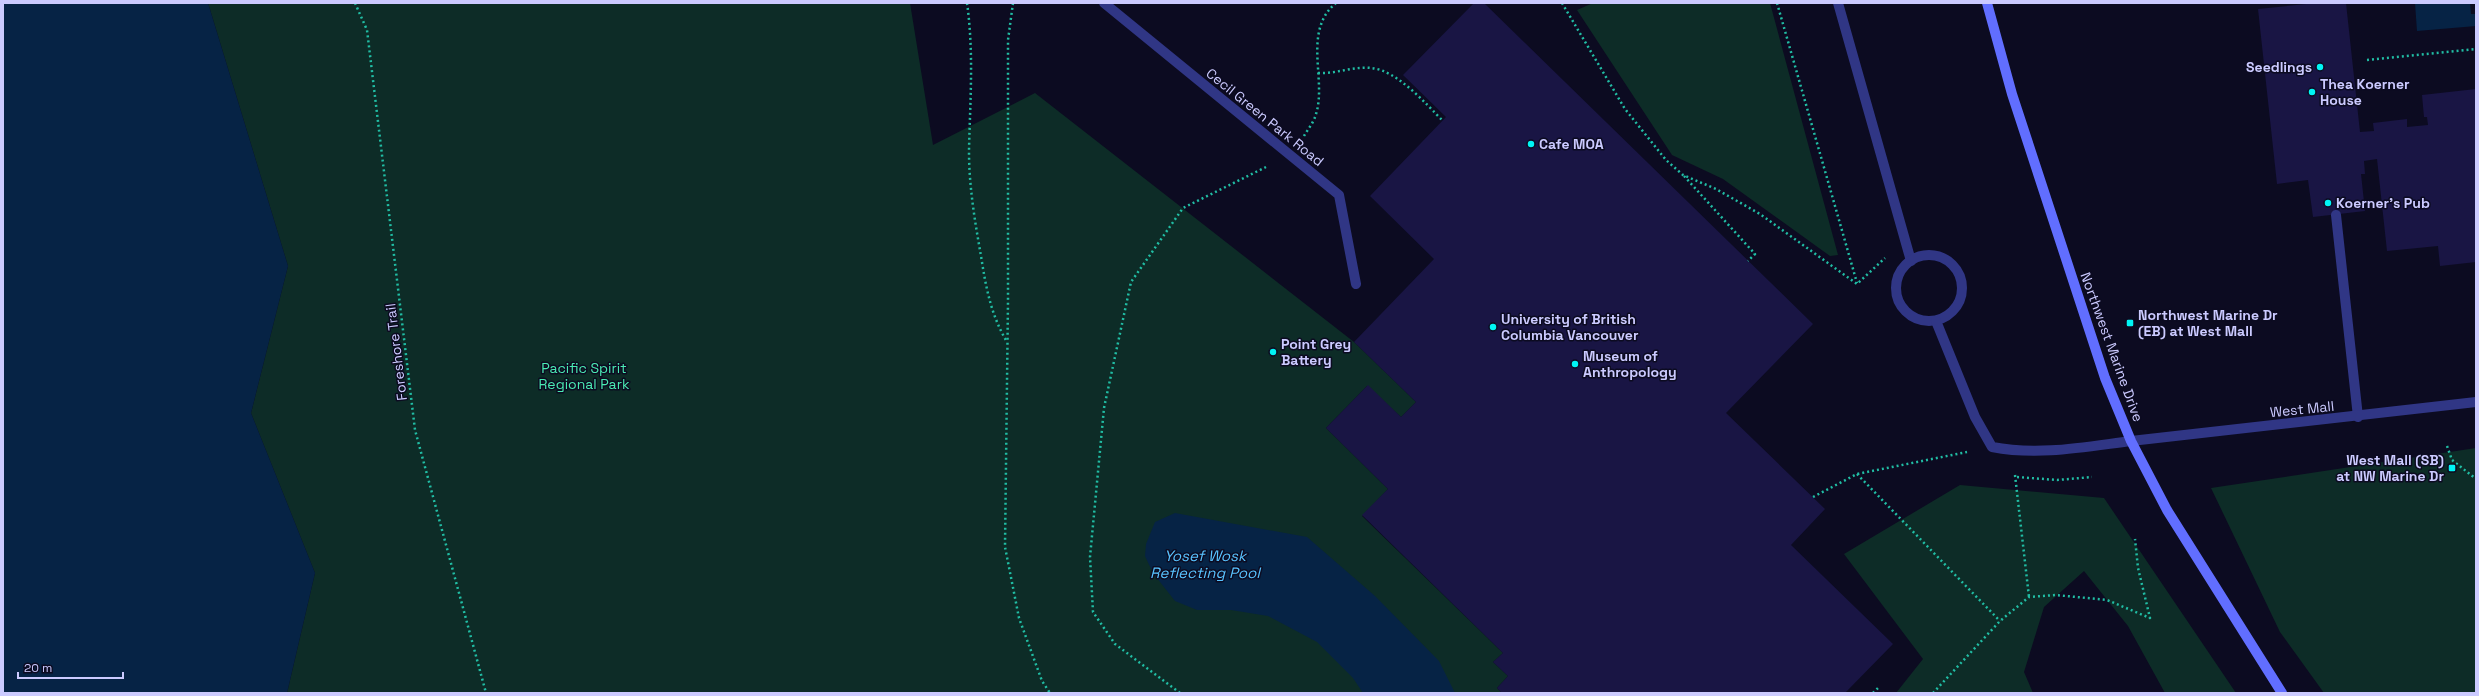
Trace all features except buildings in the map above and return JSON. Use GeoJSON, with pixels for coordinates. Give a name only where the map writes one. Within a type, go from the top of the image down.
{"type":"FeatureCollection","features":[{"type":"Feature","properties":{"kind":"street","name":"Cecil Green Park Road"},"geometry":{"type":"LineString","coordinates":[[1104,3],[1339,195],[1356,284]]}},
{"type":"Feature","properties":{"kind":"street"},"geometry":{"type":"LineString","coordinates":[[1838,3],[1911,261]]}},
{"type":"Feature","properties":{"kind":"street","name":"Northwest Marine Drive"},"geometry":{"type":"LineString","coordinates":[[1987,3],[2019,116],[2105,378],[2131,441],[2167,510],[2282,693]]}},
{"type":"Feature","properties":{"kind":"street"},"geometry":{"type":"LineString","coordinates":[[2336,215],[2358,417]]}},
{"type":"Feature","properties":{"kind":"street"},"geometry":{"type":"LineString","coordinates":[[1925,256],[1941,258],[1950,263],[1961,281],[1962,291],[1954,310],[1936,321],[1925,322],[1914,318],[1905,311],[1899,302],[1896,290],[1897,279],[1903,269],[1911,261],[1925,256]]}},
{"type":"Feature","properties":{"kind":"street"},"geometry":{"type":"LineString","coordinates":[[1936,321],[1975,416],[1992,447]]}},
{"type":"Feature","properties":{"kind":"street","name":"West Mall"},"geometry":{"type":"LineString","coordinates":[[1992,447],[2015,451],[2037,452],[2358,417],[2476,402]]}},
{"type":"Feature","properties":{"kind":"path","name":"Foreshore Trail"},"geometry":{"type":"LineString","coordinates":[[355,3],[367,30],[415,430],[486,693]]}},
{"type":"Feature","properties":{"kind":"path"},"geometry":{"type":"LineString","coordinates":[[968,3],[972,88],[969,152],[972,207],[987,293],[995,322],[1007,342]]}},
{"type":"Feature","properties":{"kind":"path"},"geometry":{"type":"LineString","coordinates":[[1013,3],[1008,40],[1005,547],[1019,618],[1042,681],[1050,693]]}},
{"type":"Feature","properties":{"kind":"path"},"geometry":{"type":"LineString","coordinates":[[1180,693],[1115,644],[1092,612],[1090,557],[1104,408],[1116,346],[1131,282],[1183,208],[1291,155],[1316,115],[1318,73],[1316,44],[1325,18],[1336,3]]}},
{"type":"Feature","properties":{"kind":"path"},"geometry":{"type":"LineString","coordinates":[[1562,3],[1625,110],[1666,160],[1683,175],[1755,254],[1748,261]]}},
{"type":"Feature","properties":{"kind":"path"},"geometry":{"type":"LineString","coordinates":[[1777,3],[1858,284]]}},
{"type":"Feature","properties":{"kind":"path"},"geometry":{"type":"LineString","coordinates":[[2367,60],[2476,49]]}},
{"type":"Feature","properties":{"kind":"path"},"geometry":{"type":"LineString","coordinates":[[1318,73],[1371,68],[1383,71],[1401,82],[1443,121]]}},
{"type":"Feature","properties":{"kind":"path"},"geometry":{"type":"LineString","coordinates":[[1683,175],[1716,189],[1760,214],[1858,284]]}},
{"type":"Feature","properties":{"kind":"path"},"geometry":{"type":"LineString","coordinates":[[1858,284],[1887,256]]}},
{"type":"Feature","properties":{"kind":"path"},"geometry":{"type":"LineString","coordinates":[[2447,446],[2452,460],[2476,479]]}},
{"type":"Feature","properties":{"kind":"path"},"geometry":{"type":"LineString","coordinates":[[1813,497],[1857,474],[1992,447],[2017,477],[2029,597]]}},
{"type":"Feature","properties":{"kind":"path"},"geometry":{"type":"LineString","coordinates":[[1857,474],[2000,621]]}},
{"type":"Feature","properties":{"kind":"path"},"geometry":{"type":"LineString","coordinates":[[2017,477],[2057,480],[2092,478]]}},
{"type":"Feature","properties":{"kind":"path"},"geometry":{"type":"LineString","coordinates":[[1933,693],[2000,621],[2029,597],[2056,595],[2107,600],[2150,618],[2138,568],[2134,539]]}},
{"type":"Feature","properties":{"kind":"path"},"geometry":{"type":"LineString","coordinates":[[1873,693],[1879,687]]}},
{"type":"Feature","properties":{"kind":"green space","name":"Pacific Spirit Regional Park"},"geometry":{"type":"Polygon","coordinates":[[[208,3],[910,3],[933,145],[1035,93],[1354,342],[1416,402],[1401,417],[1367,386],[1326,428],[1388,489],[1362,516],[1503,653],[1493,662],[1508,676],[1497,688],[1502,693],[287,693],[315,573],[251,413],[288,266],[208,3]]]}},
{"type":"Feature","properties":{"kind":"green space"},"geometry":{"type":"Polygon","coordinates":[[[1593,3],[1770,3],[1838,255],[1830,256],[1723,179],[1672,155],[1577,10],[1593,3]]]}},
{"type":"Feature","properties":{"kind":"green space"},"geometry":{"type":"Polygon","coordinates":[[[2476,448],[2476,693],[2324,693],[2280,632],[2211,488],[2476,448]]]}},
{"type":"Feature","properties":{"kind":"green space"},"geometry":{"type":"Polygon","coordinates":[[[1960,485],[2104,498],[2236,693],[2165,693],[2128,626],[2084,571],[2044,607],[2024,672],[2033,693],[1896,693],[1923,659],[1844,554],[1960,485]]]}},
{"type":"Feature","properties":{"kind":"water"},"geometry":{"type":"Polygon","coordinates":[[[3,3],[208,3],[288,266],[251,413],[315,573],[287,693],[3,693],[3,3]]]}},
{"type":"Feature","properties":{"kind":"water"},"geometry":{"type":"Polygon","coordinates":[[[2415,3],[2470,3],[2471,14],[2476,14],[2476,26],[2417,31],[2415,3]]]}},
{"type":"Feature","properties":{"kind":"water","name":"Yosef Wosk Reflecting Pool"},"geometry":{"type":"Polygon","coordinates":[[[1175,513],[1307,537],[1375,596],[1439,661],[1455,693],[1363,693],[1353,678],[1317,642],[1268,616],[1231,610],[1197,610],[1175,601],[1153,573],[1145,556],[1146,544],[1155,522],[1175,513]]]}},
{"type":"Feature","properties":{"kind":"place","name":"Seedlings"},"geometry":{"type":"Point","coordinates":[2320,67]}},
{"type":"Feature","properties":{"kind":"place","name":"Thea Koerner House"},"geometry":{"type":"Point","coordinates":[2312,92]}},
{"type":"Feature","properties":{"kind":"place","name":"Cafe MOA"},"geometry":{"type":"Point","coordinates":[1531,144]}},
{"type":"Feature","properties":{"kind":"place","name":"Koerner's Pub"},"geometry":{"type":"Point","coordinates":[2328,203]}},
{"type":"Feature","properties":{"kind":"place","name":"Northwest Marine Dr (EB) at West Mall"},"geometry":{"type":"Point","coordinates":[2130,323]}},
{"type":"Feature","properties":{"kind":"place","name":"University of British Columbia Vancouver"},"geometry":{"type":"Point","coordinates":[1493,327]}},
{"type":"Feature","properties":{"kind":"place","name":"Point Grey Battery"},"geometry":{"type":"Point","coordinates":[1273,352]}},
{"type":"Feature","properties":{"kind":"place","name":"Museum of Anthropology"},"geometry":{"type":"Point","coordinates":[1575,364]}},
{"type":"Feature","properties":{"kind":"place","name":"West Mall (SB) at NW Marine Dr"},"geometry":{"type":"Point","coordinates":[2452,468]}}]}
